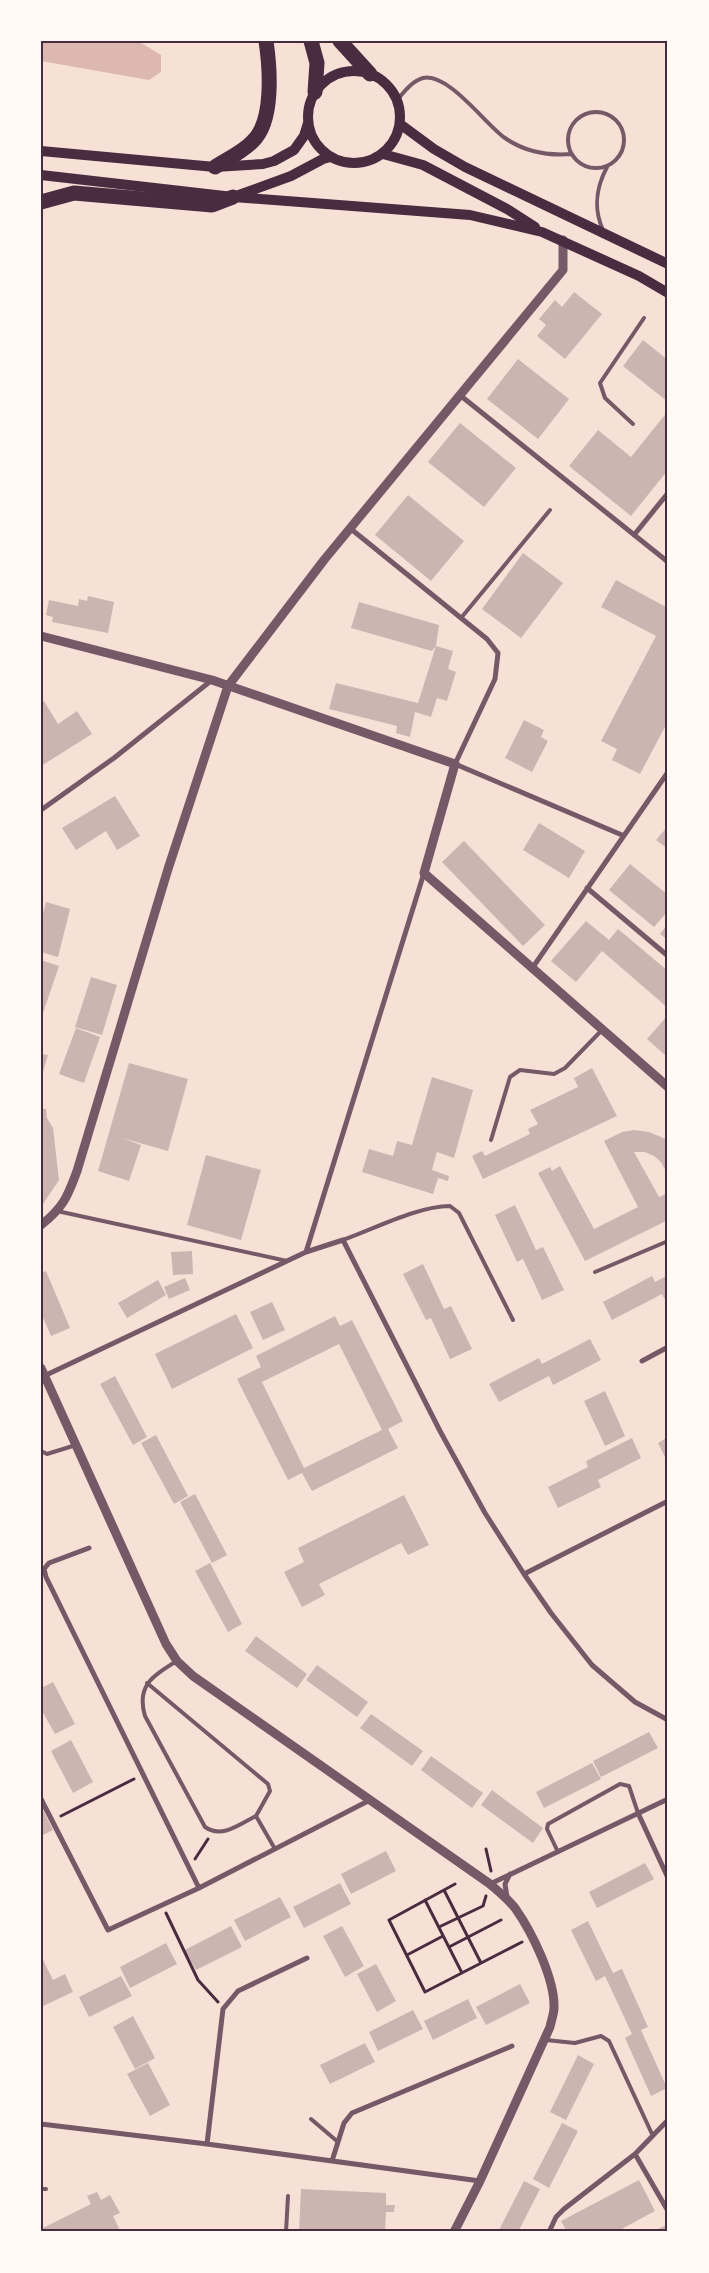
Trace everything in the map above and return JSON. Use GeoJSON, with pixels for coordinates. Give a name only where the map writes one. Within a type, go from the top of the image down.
{"type":"FeatureCollection","features":[{"type":"Feature","properties":{"kind":"highway"},"geometry":{"type":"LineString","coordinates":[[215,167],[253,141],[262,129],[268,101],[269,60],[266,41]]}},
{"type":"Feature","properties":{"kind":"highway"},"geometry":{"type":"LineString","coordinates":[[311,41],[317,63],[316,92]]}},
{"type":"Feature","properties":{"kind":"highway"},"geometry":{"type":"LineString","coordinates":[[340,41],[370,74]]}},
{"type":"Feature","properties":{"kind":"highway"},"geometry":{"type":"LineString","coordinates":[[41,202],[74,193],[212,205],[233,197]]}},
{"type":"Feature","properties":{"kind":"main road"},"geometry":{"type":"LineString","coordinates":[[41,151],[215,167],[274,161],[294,150],[304,136],[308,122],[308,112],[316,92],[322,84],[350,71],[370,74],[384,82],[397,100],[400,109],[400,124],[394,141],[383,154]]}},
{"type":"Feature","properties":{"kind":"main road"},"geometry":{"type":"LineString","coordinates":[[308,122],[315,142],[331,157],[349,164],[383,154],[423,165],[507,209],[542,232]]}},
{"type":"Feature","properties":{"kind":"main road"},"geometry":{"type":"LineString","coordinates":[[400,124],[434,149],[465,167],[668,264]]}},
{"type":"Feature","properties":{"kind":"main road"},"geometry":{"type":"LineString","coordinates":[[233,197],[291,176],[331,157]]}},
{"type":"Feature","properties":{"kind":"main road"},"geometry":{"type":"LineString","coordinates":[[41,175],[233,197],[470,215],[542,232],[563,240],[639,276],[668,293]]}},
{"type":"Feature","properties":{"kind":"street"},"geometry":{"type":"LineString","coordinates":[[41,1225],[58,1211],[67,1200],[168,869],[228,686],[324,560],[564,270],[563,240]]}},
{"type":"Feature","properties":{"kind":"street"},"geometry":{"type":"LineString","coordinates":[[461,396],[668,562]]}},
{"type":"Feature","properties":{"kind":"street"},"geometry":{"type":"LineString","coordinates":[[634,535],[668,493]]}},
{"type":"Feature","properties":{"kind":"street"},"geometry":{"type":"LineString","coordinates":[[306,1252],[424,873],[455,764],[495,679],[498,654],[487,639],[351,529]]}},
{"type":"Feature","properties":{"kind":"street"},"geometry":{"type":"LineString","coordinates":[[41,636],[212,680],[455,764],[622,835]]}},
{"type":"Feature","properties":{"kind":"street"},"geometry":{"type":"LineString","coordinates":[[41,810],[114,758],[212,680]]}},
{"type":"Feature","properties":{"kind":"street"},"geometry":{"type":"LineString","coordinates":[[533,967],[622,835],[667,776]]}},
{"type":"Feature","properties":{"kind":"street"},"geometry":{"type":"LineString","coordinates":[[424,873],[602,1029],[666,1082]]}},
{"type":"Feature","properties":{"kind":"street"},"geometry":{"type":"LineString","coordinates":[[587,888],[668,956]]}},
{"type":"Feature","properties":{"kind":"street"},"geometry":{"type":"LineString","coordinates":[[454,2232],[546,2040],[554,2009],[545,1969],[532,1937],[509,1902],[490,1884],[193,1676],[177,1661],[166,1644],[42,1374],[306,1252],[343,1240],[440,1432],[485,1513],[524,1574],[551,1613],[592,1665],[634,1702],[668,1720]]}},
{"type":"Feature","properties":{"kind":"street"},"geometry":{"type":"LineString","coordinates":[[642,1361],[668,1347]]}},
{"type":"Feature","properties":{"kind":"street"},"geometry":{"type":"LineString","coordinates":[[524,1574],[668,1501]]}},
{"type":"Feature","properties":{"kind":"street"},"geometry":{"type":"LineString","coordinates":[[89,1548],[50,1563],[44,1569],[199,1888]]}},
{"type":"Feature","properties":{"kind":"street"},"geometry":{"type":"LineString","coordinates":[[41,1799],[108,1930],[163,1906],[370,1800]]}},
{"type":"Feature","properties":{"kind":"street"},"geometry":{"type":"LineString","coordinates":[[490,1884],[668,1799]]}},
{"type":"Feature","properties":{"kind":"street"},"geometry":{"type":"LineString","coordinates":[[638,1813],[668,1878]]}},
{"type":"Feature","properties":{"kind":"street"},"geometry":{"type":"LineString","coordinates":[[509,1902],[505,1884],[510,1874]]}},
{"type":"Feature","properties":{"kind":"street"},"geometry":{"type":"LineString","coordinates":[[207,2144],[223,2009],[238,1991],[307,1958]]}},
{"type":"Feature","properties":{"kind":"street"},"geometry":{"type":"LineString","coordinates":[[332,2161],[344,2123],[352,2113],[512,2046]]}},
{"type":"Feature","properties":{"kind":"street"},"geometry":{"type":"LineString","coordinates":[[549,2232],[556,2217],[564,2209],[635,2154],[652,2134],[668,2120]]}},
{"type":"Feature","properties":{"kind":"street"},"geometry":{"type":"LineString","coordinates":[[41,2124],[207,2144],[480,2181]]}},
{"type":"Feature","properties":{"kind":"street"},"geometry":{"type":"LineString","coordinates":[[635,2154],[668,2211]]}},
{"type":"Feature","properties":{"kind":"lane"},"geometry":{"type":"LineString","coordinates":[[397,100],[416,81],[426,77],[432,78],[450,87],[495,130],[517,145],[541,153],[572,154]]}},
{"type":"Feature","properties":{"kind":"lane"},"geometry":{"type":"LineString","coordinates":[[604,232],[599,220],[596,199],[600,179],[607,167],[620,156],[625,140],[620,124],[605,113],[595,112],[586,114],[573,124],[568,136],[568,145],[578,162],[587,167],[597,169],[607,167]]}},
{"type":"Feature","properties":{"kind":"lane"},"geometry":{"type":"LineString","coordinates":[[634,424],[605,398],[600,383],[644,318]]}},
{"type":"Feature","properties":{"kind":"lane"},"geometry":{"type":"LineString","coordinates":[[461,618],[550,510]]}},
{"type":"Feature","properties":{"kind":"lane"},"geometry":{"type":"LineString","coordinates":[[491,1140],[510,1077],[520,1070],[554,1074],[565,1068],[602,1029]]}},
{"type":"Feature","properties":{"kind":"lane"},"geometry":{"type":"LineString","coordinates":[[343,1240],[422,1210],[438,1206],[450,1206],[459,1213],[513,1320]]}},
{"type":"Feature","properties":{"kind":"lane"},"geometry":{"type":"LineString","coordinates":[[58,1211],[288,1261]]}},
{"type":"Feature","properties":{"kind":"lane"},"geometry":{"type":"LineString","coordinates":[[595,1272],[668,1241]]}},
{"type":"Feature","properties":{"kind":"lane"},"geometry":{"type":"LineString","coordinates":[[41,1451],[47,1454],[76,1445]]}},
{"type":"Feature","properties":{"kind":"lane"},"geometry":{"type":"LineString","coordinates":[[147,1683],[268,1784],[270,1791],[256,1816],[221,1833],[212,1832],[205,1827],[145,1716],[141,1701],[147,1683],[157,1673],[177,1661]]}},
{"type":"Feature","properties":{"kind":"lane"},"geometry":{"type":"LineString","coordinates":[[558,1852],[547,1829],[548,1824],[620,1784],[629,1786],[638,1813]]}},
{"type":"Feature","properties":{"kind":"lane"},"geometry":{"type":"LineString","coordinates":[[256,1816],[275,1849]]}},
{"type":"Feature","properties":{"kind":"lane"},"geometry":{"type":"LineString","coordinates":[[546,2040],[576,2043],[601,2036],[609,2041],[652,2134]]}},
{"type":"Feature","properties":{"kind":"lane"},"geometry":{"type":"LineString","coordinates":[[311,2118],[338,2142]]}},
{"type":"Feature","properties":{"kind":"lane"},"geometry":{"type":"LineString","coordinates":[[41,2189],[46,2189]]}},
{"type":"Feature","properties":{"kind":"lane"},"geometry":{"type":"LineString","coordinates":[[286,2232],[288,2196]]}},
{"type":"Feature","properties":{"kind":"path"},"geometry":{"type":"LineString","coordinates":[[52,1820],[143,1774]]}},
{"type":"Feature","properties":{"kind":"path"},"geometry":{"type":"LineString","coordinates":[[190,1868],[212,1832]]}},
{"type":"Feature","properties":{"kind":"path"},"geometry":{"type":"LineString","coordinates":[[439,1927],[483,1906],[490,1884],[491,1868],[486,1848]]}},
{"type":"Feature","properties":{"kind":"path"},"geometry":{"type":"LineString","coordinates":[[455,1884],[389,1920],[425,1992],[532,1937]]}},
{"type":"Feature","properties":{"kind":"path"},"geometry":{"type":"LineString","coordinates":[[444,1890],[481,1963]]}},
{"type":"Feature","properties":{"kind":"path"},"geometry":{"type":"LineString","coordinates":[[425,1900],[462,1973]]}},
{"type":"Feature","properties":{"kind":"path"},"geometry":{"type":"LineString","coordinates":[[163,1906],[198,1980],[223,2009]]}},
{"type":"Feature","properties":{"kind":"path"},"geometry":{"type":"LineString","coordinates":[[449,1947],[501,1920]]}},
{"type":"Feature","properties":{"kind":"path"},"geometry":{"type":"LineString","coordinates":[[407,1956],[443,1936]]}},
{"type":"Feature","properties":{"kind":"shaded area"},"geometry":{"type":"Polygon","coordinates":[[[41,41],[138,41],[161,55],[161,72],[149,80],[41,61],[41,41]]]}},
{"type":"Feature","properties":{"kind":"building"},"geometry":{"type":"Polygon","coordinates":[[[574,292],[602,314],[565,359],[537,336],[546,325],[539,319],[555,300],[562,307],[574,292]]]}},
{"type":"Feature","properties":{"kind":"building"},"geometry":{"type":"Polygon","coordinates":[[[643,340],[668,360],[668,402],[623,366],[643,340]]]}},
{"type":"Feature","properties":{"kind":"building"},"geometry":{"type":"Polygon","coordinates":[[[518,359],[569,399],[538,439],[487,399],[518,359]]]}},
{"type":"Feature","properties":{"kind":"building"},"geometry":{"type":"Polygon","coordinates":[[[668,411],[668,470],[631,516],[569,466],[598,430],[631,457],[668,411]]]}},
{"type":"Feature","properties":{"kind":"building"},"geometry":{"type":"Polygon","coordinates":[[[460,423],[516,468],[484,507],[428,462],[460,423]]]}},
{"type":"Feature","properties":{"kind":"building"},"geometry":{"type":"Polygon","coordinates":[[[408,495],[464,541],[431,581],[375,535],[408,495]]]}},
{"type":"Feature","properties":{"kind":"building"},"geometry":{"type":"Polygon","coordinates":[[[523,553],[563,583],[521,638],[482,609],[523,553]]]}},
{"type":"Feature","properties":{"kind":"building"},"geometry":{"type":"Polygon","coordinates":[[[616,580],[668,608],[668,721],[640,774],[612,760],[617,749],[601,741],[656,636],[601,607],[616,580]]]}},
{"type":"Feature","properties":{"kind":"building"},"geometry":{"type":"Polygon","coordinates":[[[88,596],[114,602],[108,633],[52,622],[53,617],[46,615],[49,600],[78,606],[79,599],[87,601],[88,596]]]}},
{"type":"Feature","properties":{"kind":"building"},"geometry":{"type":"Polygon","coordinates":[[[359,602],[439,625],[436,646],[432,651],[351,628],[359,602]]]}},
{"type":"Feature","properties":{"kind":"building"},"geometry":{"type":"Polygon","coordinates":[[[436,646],[453,651],[448,669],[456,672],[447,701],[437,698],[431,717],[415,712],[410,737],[396,733],[397,726],[329,709],[336,683],[418,703],[436,646]]]}},
{"type":"Feature","properties":{"kind":"building"},"geometry":{"type":"Polygon","coordinates":[[[44,701],[58,724],[77,711],[92,734],[41,766],[41,703],[44,701]]]}},
{"type":"Feature","properties":{"kind":"building"},"geometry":{"type":"Polygon","coordinates":[[[524,720],[544,730],[541,737],[548,741],[532,772],[505,758],[524,720]]]}},
{"type":"Feature","properties":{"kind":"building"},"geometry":{"type":"Polygon","coordinates":[[[115,796],[140,836],[117,850],[106,831],[76,850],[62,828],[115,796]]]}},
{"type":"Feature","properties":{"kind":"building"},"geometry":{"type":"Polygon","coordinates":[[[539,823],[585,851],[569,878],[523,850],[539,823]]]}},
{"type":"Feature","properties":{"kind":"building"},"geometry":{"type":"Polygon","coordinates":[[[668,826],[668,849],[656,840],[668,826]]]}},
{"type":"Feature","properties":{"kind":"building"},"geometry":{"type":"Polygon","coordinates":[[[464,841],[545,925],[523,946],[442,862],[464,841]]]}},
{"type":"Feature","properties":{"kind":"building"},"geometry":{"type":"Polygon","coordinates":[[[630,864],[668,895],[668,911],[654,927],[609,890],[630,864]]]}},
{"type":"Feature","properties":{"kind":"building"},"geometry":{"type":"Polygon","coordinates":[[[46,902],[70,909],[58,957],[41,952],[41,921],[46,902]]]}},
{"type":"Feature","properties":{"kind":"building"},"geometry":{"type":"Polygon","coordinates":[[[586,921],[609,940],[618,929],[668,971],[668,1008],[602,951],[576,982],[551,961],[586,921]]]}},
{"type":"Feature","properties":{"kind":"building"},"geometry":{"type":"Polygon","coordinates":[[[668,924],[668,940],[660,934],[668,924]]]}},
{"type":"Feature","properties":{"kind":"building"},"geometry":{"type":"Polygon","coordinates":[[[41,960],[59,966],[42,1016],[41,1016],[41,960]]]}},
{"type":"Feature","properties":{"kind":"building"},"geometry":{"type":"Polygon","coordinates":[[[91,977],[117,985],[102,1035],[75,1027],[91,977]]]}},
{"type":"Feature","properties":{"kind":"building"},"geometry":{"type":"Polygon","coordinates":[[[668,1015],[668,1052],[665,1055],[647,1039],[668,1015]]]}},
{"type":"Feature","properties":{"kind":"building"},"geometry":{"type":"Polygon","coordinates":[[[76,1028],[100,1037],[84,1083],[59,1074],[76,1028]]]}},
{"type":"Feature","properties":{"kind":"building"},"geometry":{"type":"Polygon","coordinates":[[[41,1054],[48,1055],[42,1075],[41,1075],[41,1054]]]}},
{"type":"Feature","properties":{"kind":"building"},"geometry":{"type":"Polygon","coordinates":[[[129,1063],[188,1079],[168,1151],[122,1138],[141,1145],[129,1181],[98,1171],[129,1063]]]}},
{"type":"Feature","properties":{"kind":"building"},"geometry":{"type":"Polygon","coordinates":[[[592,1068],[617,1116],[483,1179],[472,1156],[482,1151],[485,1156],[530,1134],[528,1129],[538,1124],[530,1110],[578,1087],[574,1078],[592,1068]]]}},
{"type":"Feature","properties":{"kind":"building"},"geometry":{"type":"Polygon","coordinates":[[[432,1077],[473,1090],[454,1158],[437,1152],[432,1170],[449,1176],[448,1181],[438,1178],[433,1194],[362,1172],[369,1149],[393,1156],[397,1141],[412,1145],[432,1077]]]}},
{"type":"Feature","properties":{"kind":"building"},"geometry":{"type":"Polygon","coordinates":[[[41,1109],[46,1109],[47,1118],[53,1128],[59,1180],[41,1207],[41,1109]]]}},
{"type":"Feature","properties":{"kind":"building"},"geometry":{"type":"Polygon","coordinates":[[[634,1130],[649,1132],[668,1140],[668,1175],[661,1162],[654,1156],[645,1152],[634,1152],[659,1197],[668,1193],[668,1220],[585,1261],[538,1173],[550,1167],[552,1171],[560,1166],[594,1229],[638,1207],[604,1141],[622,1132],[634,1130]]]}},
{"type":"Feature","properties":{"kind":"building"},"geometry":{"type":"Polygon","coordinates":[[[206,1155],[261,1170],[241,1240],[187,1225],[206,1155]]]}},
{"type":"Feature","properties":{"kind":"building"},"geometry":{"type":"Polygon","coordinates":[[[515,1205],[536,1250],[543,1247],[564,1290],[542,1300],[523,1259],[517,1262],[495,1215],[515,1205]]]}},
{"type":"Feature","properties":{"kind":"building"},"geometry":{"type":"Polygon","coordinates":[[[192,1251],[193,1274],[173,1275],[171,1252],[192,1251]]]}},
{"type":"Feature","properties":{"kind":"building"},"geometry":{"type":"Polygon","coordinates":[[[423,1264],[444,1309],[451,1306],[472,1349],[450,1359],[431,1318],[426,1320],[403,1274],[423,1264]]]}},
{"type":"Feature","properties":{"kind":"building"},"geometry":{"type":"Polygon","coordinates":[[[46,1271],[70,1328],[51,1336],[41,1313],[41,1273],[46,1271]]]}},
{"type":"Feature","properties":{"kind":"building"},"geometry":{"type":"Polygon","coordinates":[[[668,1275],[668,1305],[662,1294],[612,1320],[603,1302],[652,1276],[655,1282],[668,1275]]]}},
{"type":"Feature","properties":{"kind":"building"},"geometry":{"type":"Polygon","coordinates":[[[185,1278],[190,1290],[169,1299],[164,1287],[185,1278]]]}},
{"type":"Feature","properties":{"kind":"building"},"geometry":{"type":"Polygon","coordinates":[[[158,1280],[166,1295],[127,1318],[118,1303],[158,1280]]]}},
{"type":"Feature","properties":{"kind":"building"},"geometry":{"type":"Polygon","coordinates":[[[272,1302],[285,1330],[263,1340],[250,1312],[272,1302]]]}},
{"type":"Feature","properties":{"kind":"building"},"geometry":{"type":"Polygon","coordinates":[[[236,1314],[253,1348],[172,1389],[155,1354],[236,1314]]]}},
{"type":"Feature","properties":{"kind":"building"},"geometry":{"type":"Polygon","coordinates":[[[335,1316],[340,1326],[352,1320],[403,1421],[388,1429],[398,1448],[312,1491],[302,1473],[288,1480],[237,1379],[261,1367],[256,1356],[335,1316]],[[339,1344],[262,1382],[304,1468],[382,1430],[339,1344]]]}},
{"type":"Feature","properties":{"kind":"building"},"geometry":{"type":"Polygon","coordinates":[[[590,1339],[601,1360],[553,1385],[549,1376],[499,1402],[489,1384],[539,1358],[542,1364],[590,1339]]]}},
{"type":"Feature","properties":{"kind":"building"},"geometry":{"type":"Polygon","coordinates":[[[115,1376],[147,1437],[133,1445],[100,1384],[115,1376]]]}},
{"type":"Feature","properties":{"kind":"building"},"geometry":{"type":"Polygon","coordinates":[[[605,1391],[625,1436],[605,1446],[584,1401],[605,1391]]]}},
{"type":"Feature","properties":{"kind":"building"},"geometry":{"type":"Polygon","coordinates":[[[156,1435],[188,1496],[174,1504],[141,1443],[156,1435]]]}},
{"type":"Feature","properties":{"kind":"building"},"geometry":{"type":"Polygon","coordinates":[[[668,1437],[668,1463],[658,1443],[668,1437]]]}},
{"type":"Feature","properties":{"kind":"building"},"geometry":{"type":"Polygon","coordinates":[[[632,1438],[641,1458],[598,1480],[601,1487],[558,1508],[548,1487],[588,1467],[586,1461],[632,1438]]]}},
{"type":"Feature","properties":{"kind":"building"},"geometry":{"type":"Polygon","coordinates":[[[195,1494],[227,1555],[212,1563],[180,1502],[195,1494]]]}},
{"type":"Feature","properties":{"kind":"building"},"geometry":{"type":"Polygon","coordinates":[[[404,1495],[429,1545],[408,1555],[401,1543],[319,1584],[325,1595],[302,1607],[284,1572],[304,1562],[298,1548],[404,1495]]]}},
{"type":"Feature","properties":{"kind":"building"},"geometry":{"type":"Polygon","coordinates":[[[210,1563],[242,1624],[228,1632],[195,1571],[210,1563]]]}},
{"type":"Feature","properties":{"kind":"building"},"geometry":{"type":"Polygon","coordinates":[[[256,1636],[307,1674],[297,1688],[245,1651],[256,1636]]]}},
{"type":"Feature","properties":{"kind":"building"},"geometry":{"type":"Polygon","coordinates":[[[317,1665],[368,1702],[357,1717],[306,1680],[317,1665]]]}},
{"type":"Feature","properties":{"kind":"building"},"geometry":{"type":"Polygon","coordinates":[[[53,1682],[75,1724],[55,1734],[41,1709],[41,1688],[53,1682]]]}},
{"type":"Feature","properties":{"kind":"building"},"geometry":{"type":"Polygon","coordinates":[[[371,1714],[423,1751],[412,1766],[360,1728],[371,1714]]]}},
{"type":"Feature","properties":{"kind":"building"},"geometry":{"type":"Polygon","coordinates":[[[649,1732],[658,1748],[601,1777],[593,1761],[649,1732]]]}},
{"type":"Feature","properties":{"kind":"building"},"geometry":{"type":"Polygon","coordinates":[[[71,1740],[93,1782],[73,1793],[51,1751],[71,1740]]]}},
{"type":"Feature","properties":{"kind":"building"},"geometry":{"type":"Polygon","coordinates":[[[431,1756],[483,1793],[472,1808],[421,1770],[431,1756]]]}},
{"type":"Feature","properties":{"kind":"building"},"geometry":{"type":"Polygon","coordinates":[[[592,1763],[601,1779],[544,1808],[536,1792],[592,1763]]]}},
{"type":"Feature","properties":{"kind":"building"},"geometry":{"type":"Polygon","coordinates":[[[492,1790],[543,1828],[533,1843],[481,1805],[492,1790]]]}},
{"type":"Feature","properties":{"kind":"building"},"geometry":{"type":"Polygon","coordinates":[[[43,1810],[53,1830],[41,1836],[41,1811],[43,1810]]]}},
{"type":"Feature","properties":{"kind":"building"},"geometry":{"type":"Polygon","coordinates":[[[386,1851],[396,1871],[351,1894],[341,1874],[386,1851]]]}},
{"type":"Feature","properties":{"kind":"building"},"geometry":{"type":"Polygon","coordinates":[[[645,1863],[654,1879],[597,1908],[589,1892],[645,1863]]]}},
{"type":"Feature","properties":{"kind":"building"},"geometry":{"type":"Polygon","coordinates":[[[340,1883],[351,1904],[304,1928],[293,1907],[340,1883]]]}},
{"type":"Feature","properties":{"kind":"building"},"geometry":{"type":"Polygon","coordinates":[[[280,1897],[291,1917],[245,1941],[234,1920],[280,1897]]]}},
{"type":"Feature","properties":{"kind":"building"},"geometry":{"type":"Polygon","coordinates":[[[588,1921],[613,1973],[622,1969],[648,2027],[641,2030],[667,2088],[651,2096],[625,2038],[632,2034],[605,1976],[596,1981],[571,1930],[588,1921]]]}},
{"type":"Feature","properties":{"kind":"building"},"geometry":{"type":"Polygon","coordinates":[[[231,1926],[242,1947],[196,1970],[185,1950],[231,1926]]]}},
{"type":"Feature","properties":{"kind":"building"},"geometry":{"type":"Polygon","coordinates":[[[342,1926],[364,1966],[345,1977],[323,1936],[342,1926]]]}},
{"type":"Feature","properties":{"kind":"building"},"geometry":{"type":"Polygon","coordinates":[[[166,1943],[177,1964],[130,1988],[120,1967],[166,1943]]]}},
{"type":"Feature","properties":{"kind":"building"},"geometry":{"type":"Polygon","coordinates":[[[41,1956],[53,1980],[65,1974],[73,1992],[41,2007],[41,1956]]]}},
{"type":"Feature","properties":{"kind":"building"},"geometry":{"type":"Polygon","coordinates":[[[376,1964],[396,2001],[377,2012],[357,1974],[376,1964]]]}},
{"type":"Feature","properties":{"kind":"building"},"geometry":{"type":"Polygon","coordinates":[[[121,1976],[132,1996],[89,2017],[79,1997],[121,1976]]]}},
{"type":"Feature","properties":{"kind":"building"},"geometry":{"type":"Polygon","coordinates":[[[520,1984],[530,2003],[486,2025],[476,2007],[520,1984]]]}},
{"type":"Feature","properties":{"kind":"building"},"geometry":{"type":"Polygon","coordinates":[[[468,1999],[477,2018],[433,2040],[424,2021],[468,1999]]]}},
{"type":"Feature","properties":{"kind":"building"},"geometry":{"type":"Polygon","coordinates":[[[413,2010],[423,2029],[378,2051],[369,2032],[413,2010]]]}},
{"type":"Feature","properties":{"kind":"building"},"geometry":{"type":"Polygon","coordinates":[[[133,2016],[155,2058],[135,2069],[113,2027],[133,2016]]]}},
{"type":"Feature","properties":{"kind":"building"},"geometry":{"type":"Polygon","coordinates":[[[365,2043],[375,2062],[330,2084],[320,2065],[365,2043]]]}},
{"type":"Feature","properties":{"kind":"building"},"geometry":{"type":"Polygon","coordinates":[[[578,2055],[594,2064],[566,2120],[550,2112],[578,2055]]]}},
{"type":"Feature","properties":{"kind":"building"},"geometry":{"type":"Polygon","coordinates":[[[148,2063],[170,2105],[150,2116],[127,2074],[148,2063]]]}},
{"type":"Feature","properties":{"kind":"building"},"geometry":{"type":"Polygon","coordinates":[[[562,2123],[578,2131],[549,2188],[533,2179],[562,2123]]]}},
{"type":"Feature","properties":{"kind":"building"},"geometry":{"type":"Polygon","coordinates":[[[639,2180],[655,2211],[616,2232],[567,2232],[561,2221],[639,2180]]]}},
{"type":"Feature","properties":{"kind":"building"},"geometry":{"type":"Polygon","coordinates":[[[524,2181],[540,2189],[518,2232],[498,2232],[524,2181]]]}},
{"type":"Feature","properties":{"kind":"building"},"geometry":{"type":"Polygon","coordinates":[[[301,2189],[386,2193],[386,2205],[395,2205],[394,2212],[386,2212],[385,2232],[299,2232],[301,2189]]]}},
{"type":"Feature","properties":{"kind":"building"},"geometry":{"type":"Polygon","coordinates":[[[97,2192],[101,2200],[110,2195],[120,2213],[113,2216],[119,2228],[112,2232],[41,2232],[41,2229],[91,2204],[87,2196],[97,2192]]]}},
{"type":"Feature","properties":{"kind":"building"},"geometry":{"type":"Polygon","coordinates":[[[668,2224],[668,2232],[652,2232],[668,2224]]]}}]}
